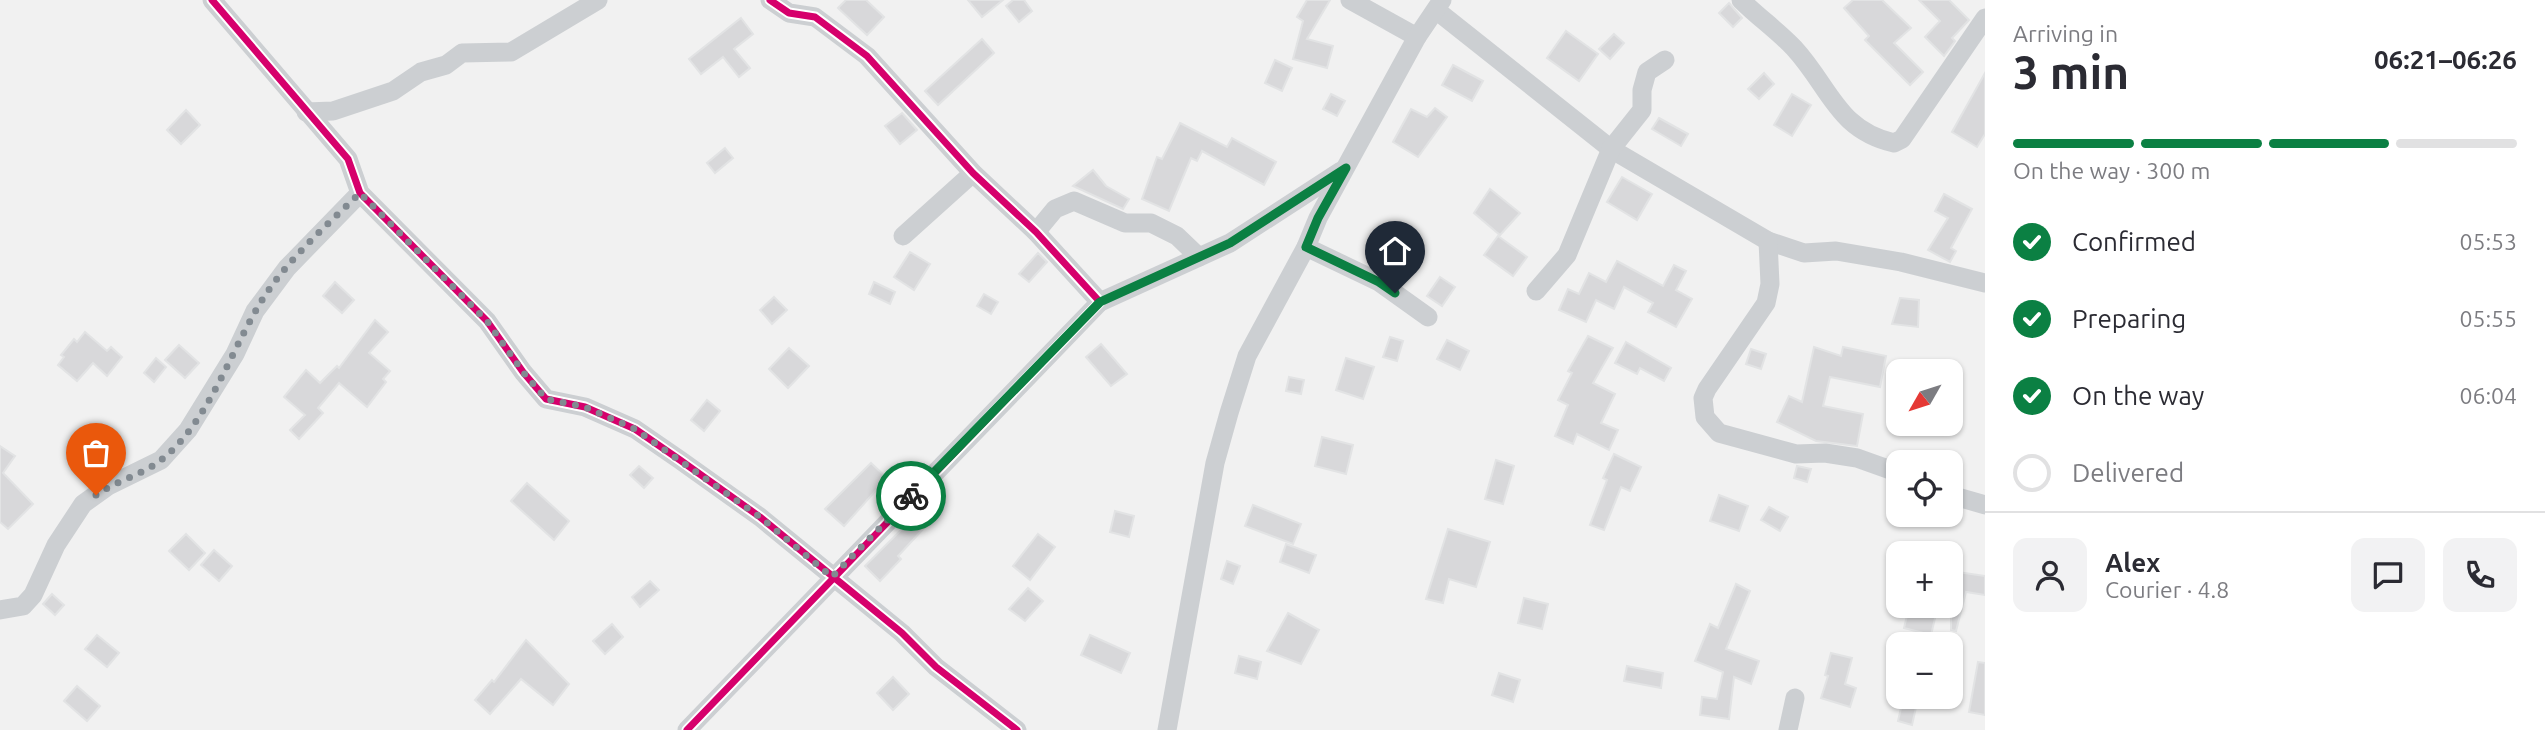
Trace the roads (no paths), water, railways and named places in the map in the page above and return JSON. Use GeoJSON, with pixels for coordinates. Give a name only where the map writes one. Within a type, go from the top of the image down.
{"type":"FeatureCollection","features":[{"type":"Feature","properties":{"kind":"street"},"geometry":{"type":"LineString","coordinates":[[212,0],[348,159],[360,193],[487,321],[546,399],[585,407],[635,429],[760,517],[902,633],[936,667],[1017,730]]}},
{"type":"Feature","properties":{"kind":"street"},"geometry":{"type":"LineString","coordinates":[[306,112],[332,111],[393,91],[421,72],[446,65],[462,53],[511,52],[598,0]]}},
{"type":"Feature","properties":{"kind":"street"},"geometry":{"type":"LineString","coordinates":[[770,0],[789,13],[815,17],[867,56],[973,173],[1036,232],[1100,302]]}},
{"type":"Feature","properties":{"kind":"street"},"geometry":{"type":"LineString","coordinates":[[1350,0],[1417,37]]}},
{"type":"Feature","properties":{"kind":"street"},"geometry":{"type":"LineString","coordinates":[[1744,1],[1794,48],[1850,123],[1868,135],[1894,143],[1902,139],[1909,130],[1985,18]]}},
{"type":"Feature","properties":{"kind":"street"},"geometry":{"type":"LineString","coordinates":[[1167,730],[1215,463],[1247,356],[1306,247],[1318,218],[1417,37],[1439,5],[1611,149],[1768,241],[1804,253],[1836,251],[1901,262],[1985,283]]}},
{"type":"Feature","properties":{"kind":"street"},"geometry":{"type":"LineString","coordinates":[[1536,291],[1567,255],[1611,149],[1642,110],[1642,90],[1647,72],[1665,60]]}},
{"type":"Feature","properties":{"kind":"street"},"geometry":{"type":"LineString","coordinates":[[687,730],[1100,302],[1230,243],[1346,168]]}},
{"type":"Feature","properties":{"kind":"street"},"geometry":{"type":"LineString","coordinates":[[903,236],[973,173]]}},
{"type":"Feature","properties":{"kind":"street"},"geometry":{"type":"LineString","coordinates":[[0,610],[23,606],[33,596],[56,545],[83,504],[108,486],[161,460],[188,430],[235,355],[255,311],[287,268],[360,193]]}},
{"type":"Feature","properties":{"kind":"street"},"geometry":{"type":"LineString","coordinates":[[1036,232],[1055,209],[1074,201],[1125,223],[1151,223],[1177,236],[1199,257]]}},
{"type":"Feature","properties":{"kind":"street"},"geometry":{"type":"LineString","coordinates":[[1768,241],[1770,284],[1766,303],[1707,389],[1703,398],[1705,417],[1719,433],[1796,454],[1825,453],[1857,458],[1886,468]]}},
{"type":"Feature","properties":{"kind":"street"},"geometry":{"type":"LineString","coordinates":[[1306,247],[1379,282],[1428,317]]}},
{"type":"Feature","properties":{"kind":"street"},"geometry":{"type":"LineString","coordinates":[[1963,499],[1985,505]]}},
{"type":"Feature","properties":{"kind":"street"},"geometry":{"type":"LineString","coordinates":[[1788,730],[1796,698]]}}]}
